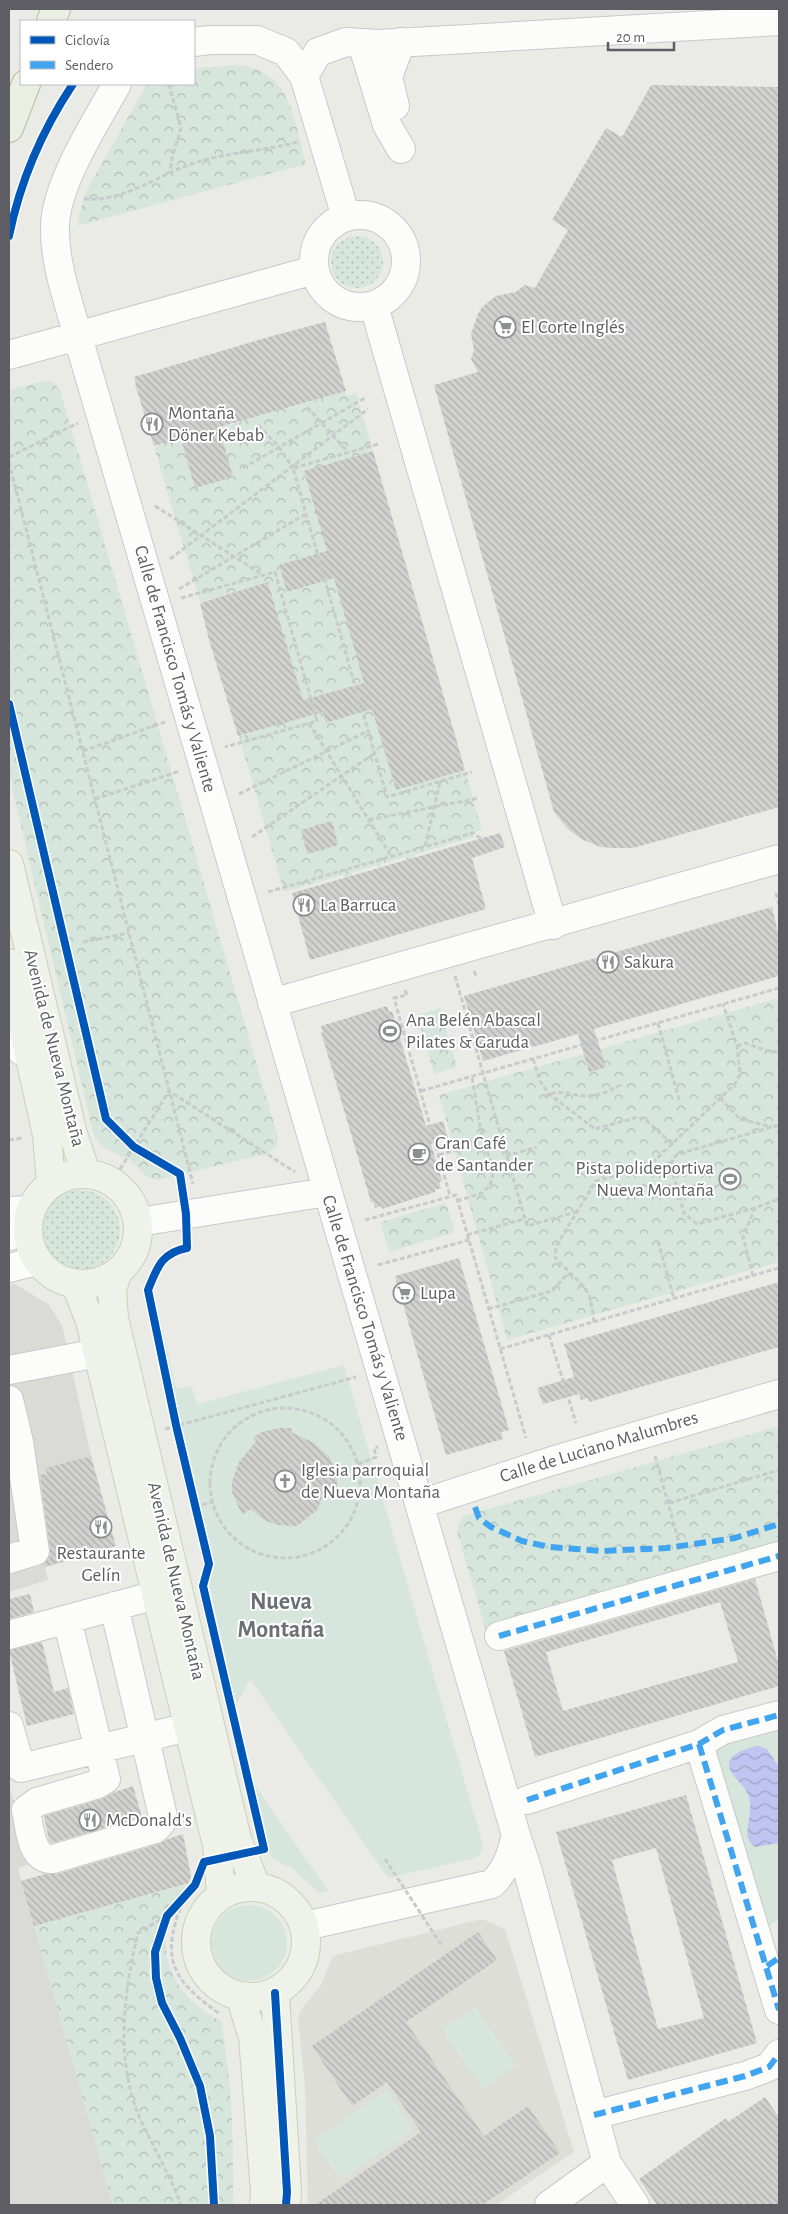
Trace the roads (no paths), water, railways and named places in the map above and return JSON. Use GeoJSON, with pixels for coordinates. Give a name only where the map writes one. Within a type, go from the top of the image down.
{"type":"FeatureCollection","features":[{"type":"Feature","properties":{"kind":"highway"},"geometry":{"type":"LineString","coordinates":[[9,128],[26,85]]}},
{"type":"Feature","properties":{"kind":"main road","name":"Avenida de Nueva Montaña"},"geometry":{"type":"LineString","coordinates":[[9,864],[73,1134],[86,1173]]}},
{"type":"Feature","properties":{"kind":"main road","name":"Avenida de Nueva Montaña"},"geometry":{"type":"LineString","coordinates":[[9,963],[19,1049],[47,1135],[51,1184]]}},
{"type":"Feature","properties":{"kind":"main road"},"geometry":{"type":"LineString","coordinates":[[86,1173],[112,1182],[126,1195],[139,1222],[133,1252],[117,1273],[97,1283],[76,1285],[48,1274],[30,1249],[18,1222],[51,1184],[66,1176],[86,1173]]}},
{"type":"Feature","properties":{"kind":"main road","name":"Avenida de Nueva Montaña"},"geometry":{"type":"LineString","coordinates":[[117,1273],[112,1290],[113,1317],[237,1840],[256,1886]]}},
{"type":"Feature","properties":{"kind":"main road","name":"Avenida de Nueva Montaña"},"geometry":{"type":"LineString","coordinates":[[76,1285],[90,1321],[218,1851],[221,1895]]}},
{"type":"Feature","properties":{"kind":"main road"},"geometry":{"type":"LineString","coordinates":[[231,2006],[275,1993],[291,1981],[302,1965],[307,1946],[305,1926],[294,1907],[277,1893],[256,1886],[238,1888],[221,1895],[207,1908],[198,1924],[196,1943],[199,1961],[208,1977],[222,1990],[231,2006],[254,2037],[264,2205]]}},
{"type":"Feature","properties":{"kind":"main road"},"geometry":{"type":"LineString","coordinates":[[275,1993],[286,2205]]}},
{"type":"Feature","properties":{"kind":"street"},"geometry":{"type":"LineString","coordinates":[[304,76],[318,52],[346,42],[401,42],[779,21]]}},
{"type":"Feature","properties":{"kind":"street"},"geometry":{"type":"LineString","coordinates":[[195,42],[257,40],[286,52],[304,76],[346,217]]}},
{"type":"Feature","properties":{"kind":"street"},"geometry":{"type":"LineString","coordinates":[[362,43],[387,124],[401,149],[398,122],[388,77],[401,42]]}},
{"type":"Feature","properties":{"kind":"street","name":"Calle de Francisco Tomás y Valiente"},"geometry":{"type":"LineString","coordinates":[[116,85],[83,146],[60,196],[55,225],[57,256],[77,334],[541,1921],[607,2163],[635,2205]]}},
{"type":"Feature","properties":{"kind":"street"},"geometry":{"type":"LineString","coordinates":[[361,214],[375,217],[388,224],[398,234],[404,248],[405,269],[397,289],[387,300],[374,306],[355,308],[338,302],[323,290],[314,270],[315,250],[319,239],[335,222],[346,217],[361,214]]}},
{"type":"Feature","properties":{"kind":"street"},"geometry":{"type":"LineString","coordinates":[[9,355],[77,334],[314,270]]}},
{"type":"Feature","properties":{"kind":"street"},"geometry":{"type":"LineString","coordinates":[[374,306],[553,925]]}},
{"type":"Feature","properties":{"kind":"street"},"geometry":{"type":"LineString","coordinates":[[272,1003],[553,925],[779,859]]}},
{"type":"Feature","properties":{"kind":"street"},"geometry":{"type":"LineString","coordinates":[[139,1222],[327,1192]]}},
{"type":"Feature","properties":{"kind":"street"},"geometry":{"type":"LineString","coordinates":[[9,1268],[37,1261]]}},
{"type":"Feature","properties":{"kind":"street"},"geometry":{"type":"LineString","coordinates":[[9,1370],[98,1353]]}},
{"type":"Feature","properties":{"kind":"street","name":"Calle de Luciano Malumbres"},"geometry":{"type":"LineString","coordinates":[[420,1504],[552,1460],[779,1394]]}},
{"type":"Feature","properties":{"kind":"street"},"geometry":{"type":"LineString","coordinates":[[9,1400],[19,1442],[35,1551],[9,1559]]}},
{"type":"Feature","properties":{"kind":"street"},"geometry":{"type":"LineString","coordinates":[[499,1636],[779,1556]]}},
{"type":"Feature","properties":{"kind":"street"},"geometry":{"type":"LineString","coordinates":[[9,1635],[156,1595]]}},
{"type":"Feature","properties":{"kind":"street"},"geometry":{"type":"LineString","coordinates":[[67,1619],[106,1779],[98,1784],[37,1802],[26,1810],[36,1853],[45,1859],[53,1859],[155,1829],[161,1823],[162,1812],[114,1606]]}},
{"type":"Feature","properties":{"kind":"street"},"geometry":{"type":"LineString","coordinates":[[527,1800],[699,1744],[723,1730],[779,1715]]}},
{"type":"Feature","properties":{"kind":"street"},"geometry":{"type":"LineString","coordinates":[[9,1726],[20,1768],[188,1727]]}},
{"type":"Feature","properties":{"kind":"street"},"geometry":{"type":"LineString","coordinates":[[699,1744],[773,1962],[779,2010]]}},
{"type":"Feature","properties":{"kind":"street"},"geometry":{"type":"LineString","coordinates":[[305,1926],[492,1884],[503,1873],[510,1859],[516,1835]]}},
{"type":"Feature","properties":{"kind":"street","name":"Calle de Francisco Tomás y Valiente"},"geometry":{"type":"LineString","coordinates":[[492,1884],[524,1900],[541,1921]]}},
{"type":"Feature","properties":{"kind":"street"},"geometry":{"type":"LineString","coordinates":[[594,2115],[745,2076],[769,2067],[779,2054]]}},
{"type":"Feature","properties":{"kind":"street"},"geometry":{"type":"LineString","coordinates":[[549,2205],[607,2163]]}},
{"type":"Feature","properties":{"kind":"water"},"geometry":{"type":"Polygon","coordinates":[[[760,1746],[767,1749],[779,1767],[779,1843],[755,1847],[748,1838],[747,1832],[750,1809],[749,1798],[746,1790],[729,1767],[732,1757],[737,1753],[760,1746]]]}},
{"type":"Feature","properties":{"kind":"place","name":"El Corte Inglés"},"geometry":{"type":"Point","coordinates":[505,327]}},
{"type":"Feature","properties":{"kind":"place","name":"Montaña Döner Kebab"},"geometry":{"type":"Point","coordinates":[152,424]}},
{"type":"Feature","properties":{"kind":"place","name":"La Barruca"},"geometry":{"type":"Point","coordinates":[304,905]}},
{"type":"Feature","properties":{"kind":"place","name":"Sakura"},"geometry":{"type":"Point","coordinates":[608,962]}},
{"type":"Feature","properties":{"kind":"place","name":"Ana Belén Abascal Pilates & Garuda"},"geometry":{"type":"Point","coordinates":[390,1031]}},
{"type":"Feature","properties":{"kind":"place","name":"Gran Café de Santander"},"geometry":{"type":"Point","coordinates":[419,1154]}},
{"type":"Feature","properties":{"kind":"place","name":"Pista polideportiva Nueva Montaña"},"geometry":{"type":"Point","coordinates":[730,1179]}},
{"type":"Feature","properties":{"kind":"place","name":"Lupa"},"geometry":{"type":"Point","coordinates":[404,1293]}},
{"type":"Feature","properties":{"kind":"place","name":"Iglesia parroquial de Nueva Montaña"},"geometry":{"type":"Point","coordinates":[285,1481]}},
{"type":"Feature","properties":{"kind":"place","name":"Restaurante Gelín"},"geometry":{"type":"Point","coordinates":[101,1527]}},
{"type":"Feature","properties":{"kind":"place","name":"McDonald's"},"geometry":{"type":"Point","coordinates":[90,1820]}},
{"type":"Feature","properties":{"kind":"district","name":"Nueva Montaña"},"geometry":{"type":"Point","coordinates":[281,1616]}}]}
